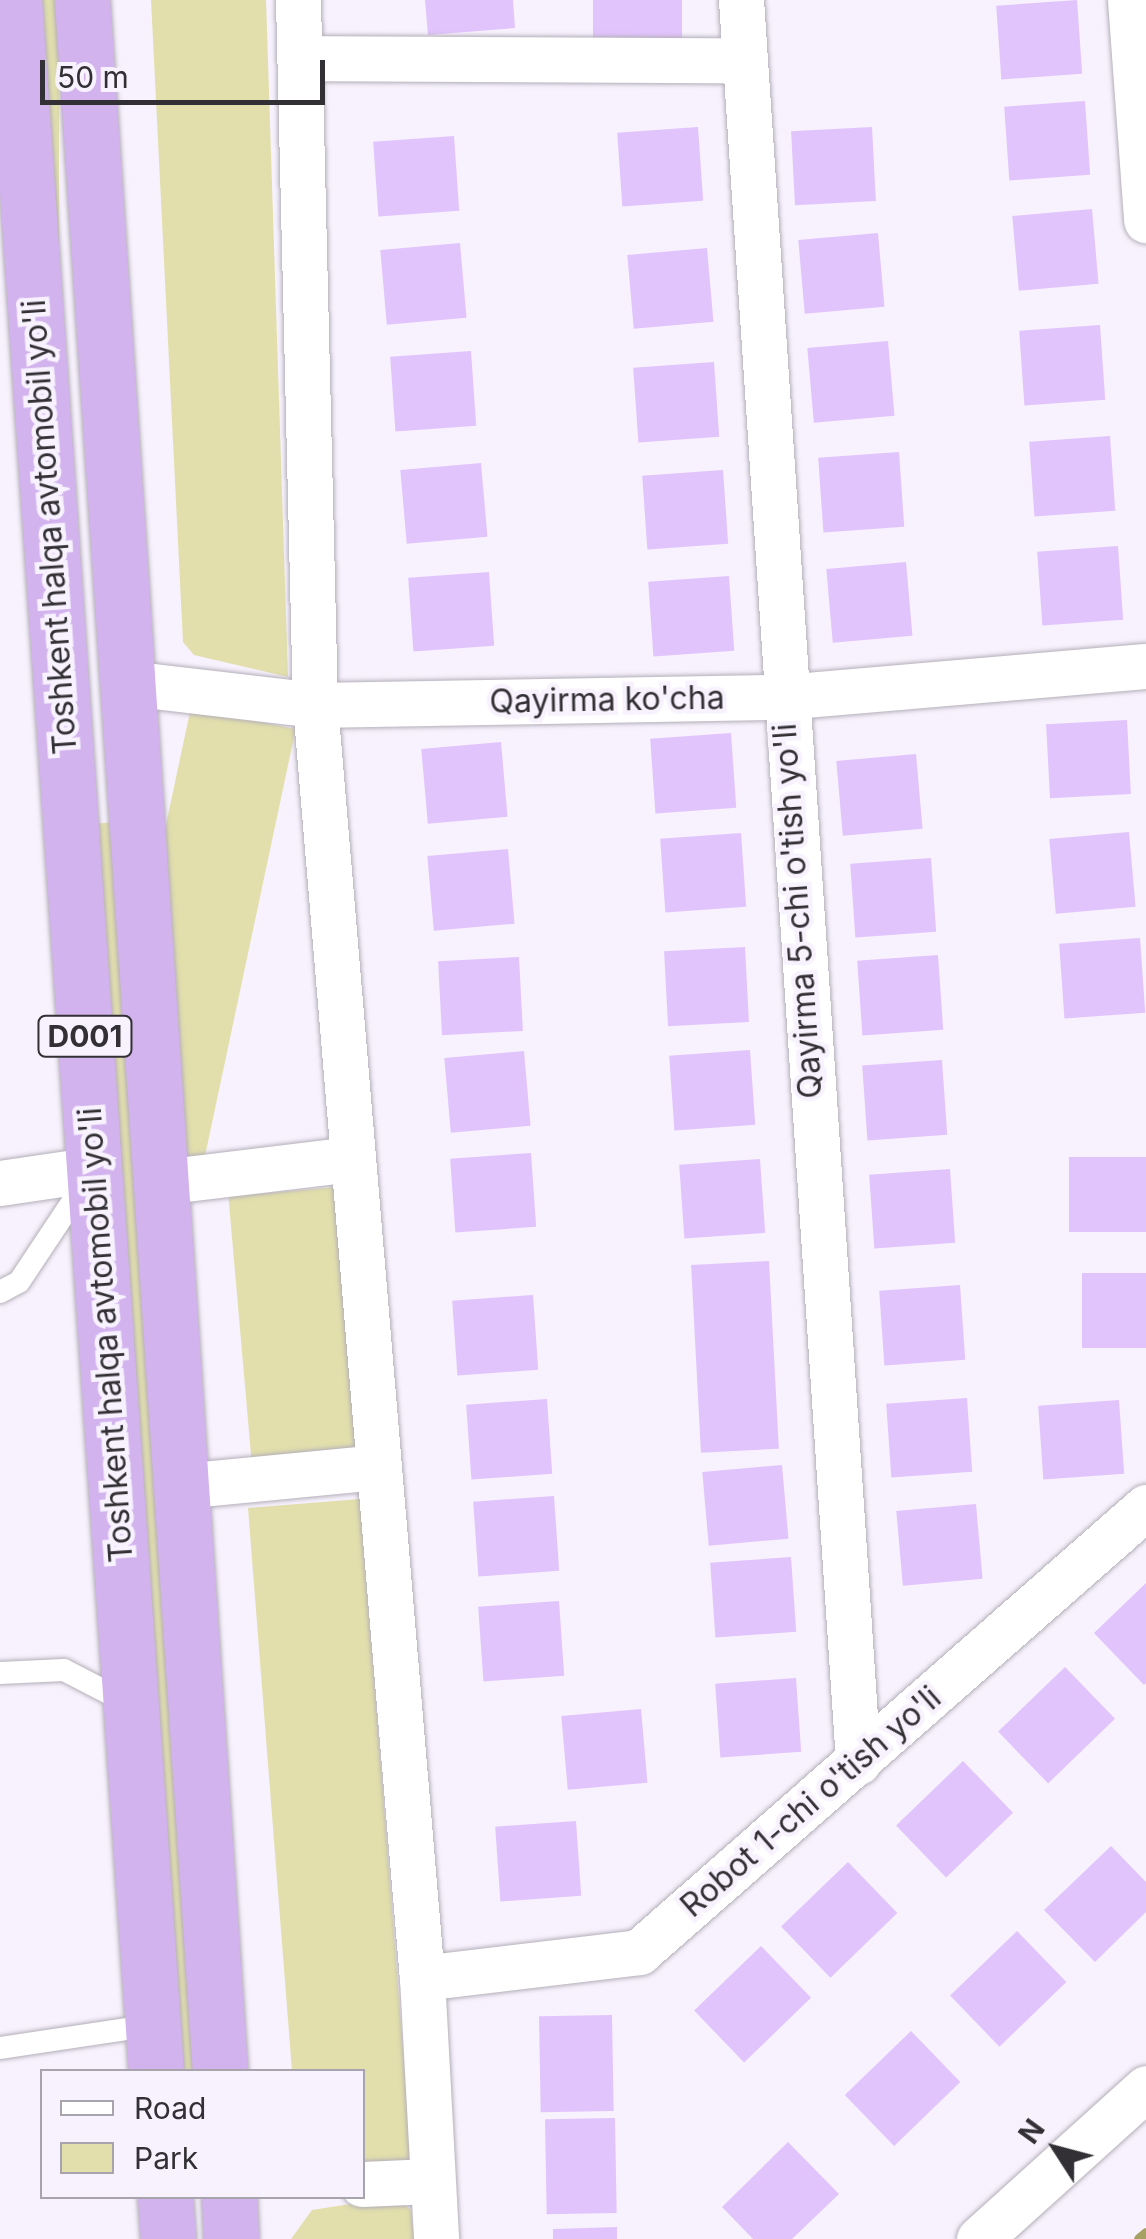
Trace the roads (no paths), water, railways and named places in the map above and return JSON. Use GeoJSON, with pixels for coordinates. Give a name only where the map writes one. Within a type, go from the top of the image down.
{"type":"FeatureCollection","features":[{"type":"Feature","properties":{"kind":"highway","name":"Toshkent halqa avtomobil yo'li"},"geometry":{"type":"LineString","coordinates":[[14,0],[15,232],[67,776],[155,2048]]}},
{"type":"Feature","properties":{"kind":"highway","name":"Toshkent halqa avtomobil yo'li"},"geometry":{"type":"LineString","coordinates":[[82,0],[220,2069]]}},
{"type":"Feature","properties":{"kind":"highway"},"geometry":{"type":"LineString","coordinates":[[67,776],[134,773]]}},
{"type":"Feature","properties":{"kind":"highway"},"geometry":{"type":"LineString","coordinates":[[165,2199],[168,2239]]}},
{"type":"Feature","properties":{"kind":"highway"},"geometry":{"type":"LineString","coordinates":[[229,2199],[232,2239]]}},
{"type":"Feature","properties":{"kind":"street"},"geometry":{"type":"LineString","coordinates":[[298,0],[315,705],[422,1978],[436,2239]]}},
{"type":"Feature","properties":{"kind":"street","name":"Qayirma 5-chi o'tish yo'li"},"geometry":{"type":"LineString","coordinates":[[741,0],[740,60],[858,1762]]}},
{"type":"Feature","properties":{"kind":"street"},"geometry":{"type":"LineString","coordinates":[[1130,0],[1146,220]]}},
{"type":"Feature","properties":{"kind":"street"},"geometry":{"type":"LineString","coordinates":[[300,58],[740,60]]}},
{"type":"Feature","properties":{"kind":"street","name":"Qayirma ko'cha"},"geometry":{"type":"LineString","coordinates":[[128,684],[315,705],[783,697],[1146,666]]}},
{"type":"Feature","properties":{"kind":"street"},"geometry":{"type":"LineString","coordinates":[[161,1182],[351,1159]]}},
{"type":"Feature","properties":{"kind":"street"},"geometry":{"type":"LineString","coordinates":[[0,1183],[94,1169]]}},
{"type":"Feature","properties":{"kind":"street"},"geometry":{"type":"LineString","coordinates":[[181,1486],[378,1467]]}},
{"type":"Feature","properties":{"kind":"street","name":"Robot 1-chi o'tish yo'li"},"geometry":{"type":"LineString","coordinates":[[422,1978],[638,1952],[1146,1507]]}},
{"type":"Feature","properties":{"kind":"street"},"geometry":{"type":"LineString","coordinates":[[979,2239],[1146,2088]]}},
{"type":"Feature","properties":{"kind":"street"},"geometry":{"type":"LineString","coordinates":[[365,2184],[431,2182]]}},
{"type":"Feature","properties":{"kind":"lane"},"geometry":{"type":"LineString","coordinates":[[0,1292],[19,1282],[94,1169]]}},
{"type":"Feature","properties":{"kind":"lane"},"geometry":{"type":"LineString","coordinates":[[0,1673],[64,1670],[131,1704]]}},
{"type":"Feature","properties":{"kind":"lane"},"geometry":{"type":"LineString","coordinates":[[0,2048],[155,2048]]}},
{"type":"Feature","properties":{"kind":"waterway"},"geometry":{"type":"LineString","coordinates":[[1139,2239],[1146,2233]]}}]}
